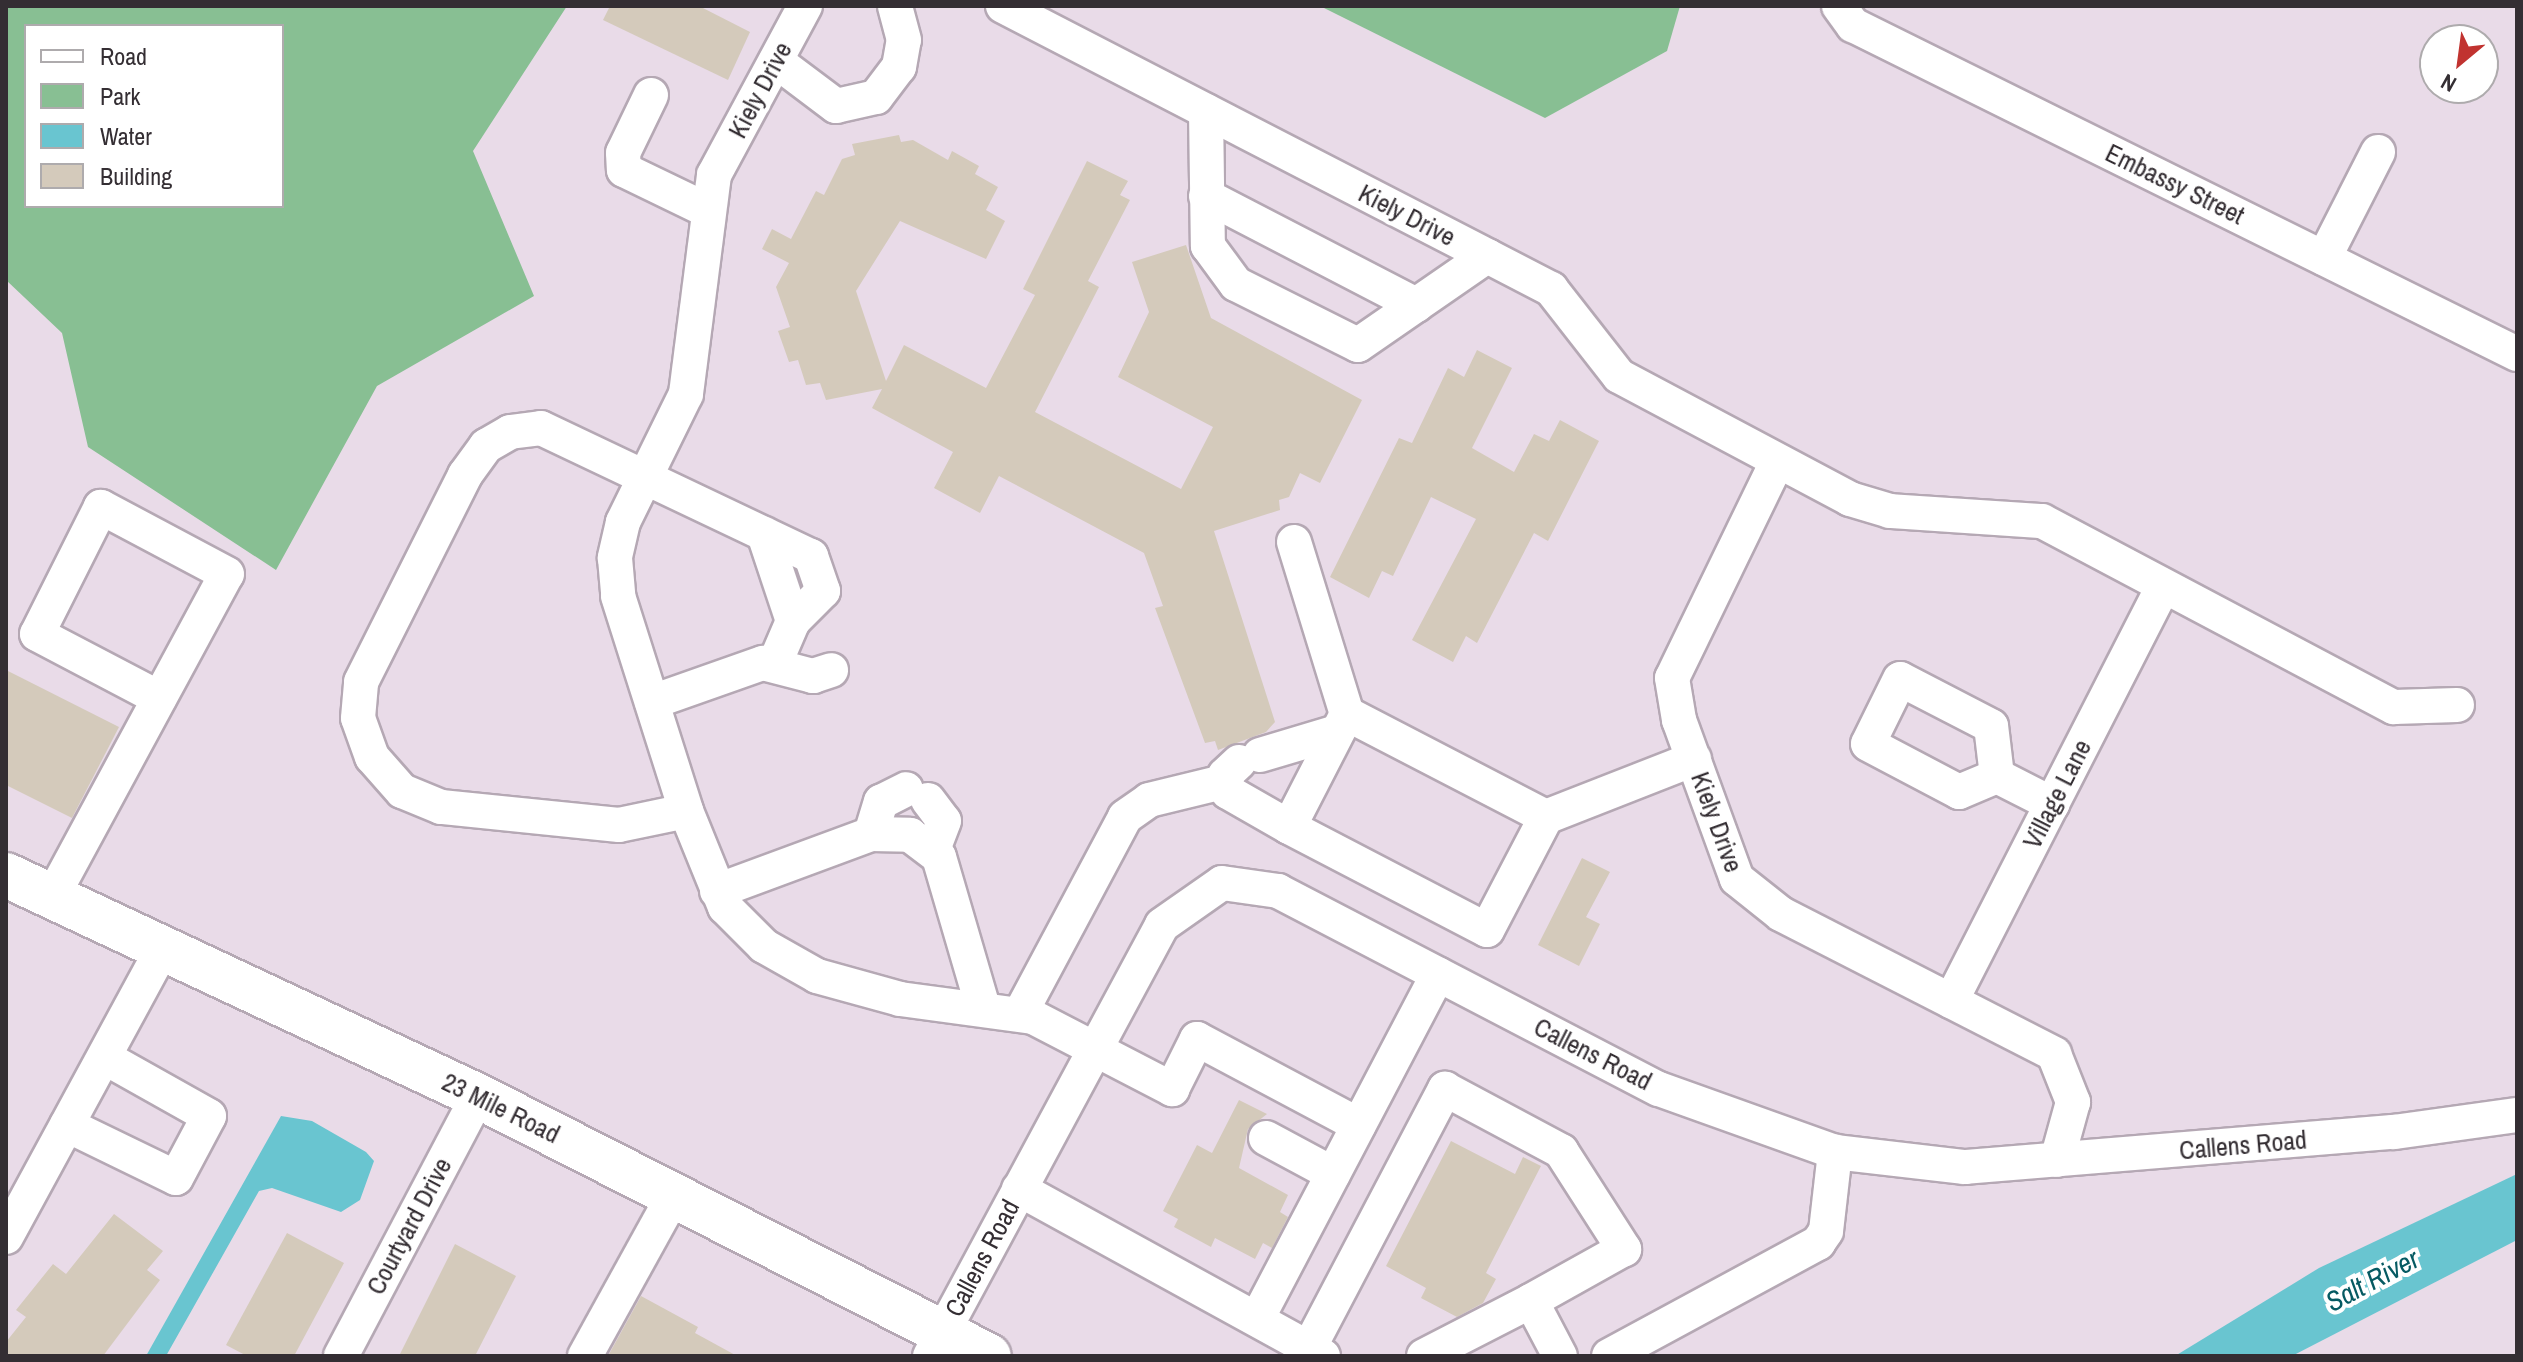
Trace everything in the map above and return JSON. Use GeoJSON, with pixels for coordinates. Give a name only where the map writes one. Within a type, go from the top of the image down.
{"type":"FeatureCollection","features":[{"type":"Feature","properties":{"kind":"main road","name":"23 Mile Road"},"geometry":{"type":"LineString","coordinates":[[6,875],[478,1096],[675,1193],[936,1344],[989,1356]]}},
{"type":"Feature","properties":{"kind":"street","name":"Kiely Drive"},"geometry":{"type":"LineString","coordinates":[[709,211],[714,175],[805,6]]}},
{"type":"Feature","properties":{"kind":"street"},"geometry":{"type":"LineString","coordinates":[[776,61],[809,107],[849,106],[886,88],[904,40],[895,6]]}},
{"type":"Feature","properties":{"kind":"street","name":"Kiely Drive"},"geometry":{"type":"LineString","coordinates":[[1003,6],[1559,296],[1619,376],[1777,462],[1870,508],[2042,521],[2394,707],[2457,705]]}},
{"type":"Feature","properties":{"kind":"street","name":"Embassy Street"},"geometry":{"type":"LineString","coordinates":[[1839,7],[1853,25],[2517,354]]}},
{"type":"Feature","properties":{"kind":"street"},"geometry":{"type":"LineString","coordinates":[[651,95],[623,153],[624,170],[709,211],[686,394],[646,478],[615,558],[618,596],[686,811],[717,891],[764,946],[817,976],[900,999],[1020,1014],[1172,1089],[1197,1039],[1359,1125]]}},
{"type":"Feature","properties":{"kind":"street"},"geometry":{"type":"LineString","coordinates":[[1206,111],[1208,246],[1236,284],[1358,345],[1487,256]]}},
{"type":"Feature","properties":{"kind":"street"},"geometry":{"type":"LineString","coordinates":[[2324,258],[2378,152]]}},
{"type":"Feature","properties":{"kind":"street"},"geometry":{"type":"LineString","coordinates":[[1206,196],[1416,305]]}},
{"type":"Feature","properties":{"kind":"street"},"geometry":{"type":"LineString","coordinates":[[686,811],[619,825],[441,807],[402,791],[372,757],[358,718],[361,682],[486,446],[510,432],[541,428],[811,556],[823,591],[793,621],[775,663]]}},
{"type":"Feature","properties":{"kind":"street","name":"Kiely Drive"},"geometry":{"type":"LineString","coordinates":[[1777,462],[1678,656],[1673,698],[1744,889],[1951,1001],[2042,1045],[2064,1066],[2072,1118],[2057,1160]]}},
{"type":"Feature","properties":{"kind":"street"},"geometry":{"type":"LineString","coordinates":[[52,897],[227,574],[101,507],[37,634],[159,698]]}},
{"type":"Feature","properties":{"kind":"street"},"geometry":{"type":"LineString","coordinates":[[1289,827],[1342,723],[1294,542]]}},
{"type":"Feature","properties":{"kind":"street","name":"Village Lane"},"geometry":{"type":"LineString","coordinates":[[1951,1001],[2163,586]]}},
{"type":"Feature","properties":{"kind":"street"},"geometry":{"type":"LineString","coordinates":[[652,702],[775,663],[813,676],[831,670]]}},
{"type":"Feature","properties":{"kind":"street"},"geometry":{"type":"LineString","coordinates":[[1020,1014],[1125,817],[1149,800],[1241,766],[1342,723],[1546,817]]}},
{"type":"Feature","properties":{"kind":"street"},"geometry":{"type":"LineString","coordinates":[[1241,766],[1228,792],[1487,930],[1546,817],[1694,759]]}},
{"type":"Feature","properties":{"kind":"street"},"geometry":{"type":"LineString","coordinates":[[1997,776],[2052,804]]}},
{"type":"Feature","properties":{"kind":"street"},"geometry":{"type":"LineString","coordinates":[[871,834],[881,802],[917,795],[944,821],[933,850],[983,1007]]}},
{"type":"Feature","properties":{"kind":"street"},"geometry":{"type":"LineString","coordinates":[[717,891],[871,834],[910,835],[933,850]]}},
{"type":"Feature","properties":{"kind":"street","name":"Callens Road"},"geometry":{"type":"LineString","coordinates":[[936,1344],[1162,925],[1222,883],[1278,891],[1659,1089],[1835,1152],[1923,1166],[2057,1160],[2517,1115]]}},
{"type":"Feature","properties":{"kind":"street"},"geometry":{"type":"LineString","coordinates":[[6,1237],[162,950]]}},
{"type":"Feature","properties":{"kind":"street"},"geometry":{"type":"LineString","coordinates":[[1258,1317],[1438,974]]}},
{"type":"Feature","properties":{"kind":"street"},"geometry":{"type":"LineString","coordinates":[[67,1125],[176,1178],[209,1116],[104,1057]]}},
{"type":"Feature","properties":{"kind":"street"},"geometry":{"type":"LineString","coordinates":[[1019,1189],[1258,1317],[1316,1352],[1445,1089],[1561,1151],[1624,1249],[1424,1356]]}},
{"type":"Feature","properties":{"kind":"street","name":"Courtyard Drive"},"geometry":{"type":"LineString","coordinates":[[341,1356],[478,1096]]}},
{"type":"Feature","properties":{"kind":"street"},"geometry":{"type":"LineString","coordinates":[[1266,1138],[1333,1174]]}},
{"type":"Feature","properties":{"kind":"street"},"geometry":{"type":"LineString","coordinates":[[1609,1356],[1818,1243],[1826,1231],[1835,1152]]}},
{"type":"Feature","properties":{"kind":"street"},"geometry":{"type":"LineString","coordinates":[[585,1356],[675,1193]]}},
{"type":"Feature","properties":{"kind":"street"},"geometry":{"type":"LineString","coordinates":[[1531,1301],[1560,1356]]}},
{"type":"Feature","properties":{"kind":"green space"},"geometry":{"type":"Polygon","coordinates":[[[6,6],[567,6],[473,151],[534,296],[377,386],[276,570],[88,447],[62,333],[6,280],[6,6]]]}},
{"type":"Feature","properties":{"kind":"green space"},"geometry":{"type":"Polygon","coordinates":[[[1320,6],[1680,6],[1667,51],[1545,118],[1320,6]]]}},
{"type":"Feature","properties":{"kind":"water"},"geometry":{"type":"Polygon","coordinates":[[[281,1116],[312,1121],[366,1152],[374,1161],[360,1200],[341,1212],[272,1188],[259,1191],[166,1356],[146,1356],[281,1116]]]}},
{"type":"Feature","properties":{"kind":"water","name":"Salt River"},"geometry":{"type":"Polygon","coordinates":[[[2517,1174],[2517,1240],[2292,1356],[2175,1356],[2319,1268],[2517,1174]]]}},
{"type":"Feature","properties":{"kind":"building"},"geometry":{"type":"Polygon","coordinates":[[[610,6],[699,6],[750,32],[728,80],[603,20],[610,6]]]}},
{"type":"Feature","properties":{"kind":"building"},"geometry":{"type":"Polygon","coordinates":[[[899,135],[901,142],[913,140],[948,160],[952,151],[979,166],[975,174],[998,187],[986,210],[1005,221],[986,259],[900,221],[856,291],[886,381],[904,345],[986,388],[1035,295],[1023,289],[1087,161],[1128,181],[1120,195],[1130,200],[1088,281],[1099,287],[1035,412],[1181,489],[1213,427],[1118,377],[1149,312],[1132,262],[1186,245],[1211,318],[1362,400],[1320,483],[1300,473],[1289,497],[1279,500],[1280,510],[1214,531],[1275,722],[1266,732],[1218,750],[1215,741],[1205,743],[1155,608],[1163,606],[1144,553],[999,476],[980,513],[934,488],[953,452],[872,408],[882,389],[826,400],[820,383],[806,385],[798,360],[789,362],[778,331],[790,327],[776,287],[789,263],[762,249],[772,229],[791,239],[816,191],[824,195],[842,159],[855,155],[852,144],[899,135]]]}},
{"type":"Feature","properties":{"kind":"building"},"geometry":{"type":"Polygon","coordinates":[[[1477,350],[1512,368],[1472,448],[1514,472],[1534,434],[1549,441],[1560,420],[1599,441],[1548,541],[1534,533],[1477,643],[1466,636],[1453,662],[1412,640],[1476,519],[1431,497],[1393,576],[1382,571],[1369,598],[1330,577],[1399,438],[1412,443],[1448,368],[1464,377],[1477,350]]]}},
{"type":"Feature","properties":{"kind":"building"},"geometry":{"type":"Polygon","coordinates":[[[6,670],[119,727],[72,818],[6,785],[6,670]]]}},
{"type":"Feature","properties":{"kind":"building"},"geometry":{"type":"Polygon","coordinates":[[[1582,858],[1610,872],[1586,917],[1600,924],[1579,966],[1538,945],[1582,858]]]}},
{"type":"Feature","properties":{"kind":"building"},"geometry":{"type":"Polygon","coordinates":[[[1239,1100],[1267,1114],[1248,1129],[1239,1168],[1288,1195],[1280,1212],[1288,1217],[1272,1248],[1263,1243],[1255,1259],[1215,1238],[1211,1247],[1174,1227],[1178,1219],[1163,1211],[1197,1145],[1212,1153],[1239,1100]]]}},
{"type":"Feature","properties":{"kind":"building"},"geometry":{"type":"Polygon","coordinates":[[[1451,1141],[1515,1174],[1523,1157],[1541,1166],[1486,1273],[1496,1279],[1483,1303],[1457,1317],[1421,1298],[1426,1288],[1386,1266],[1451,1141]]]}},
{"type":"Feature","properties":{"kind":"building"},"geometry":{"type":"Polygon","coordinates":[[[114,1214],[163,1251],[147,1270],[160,1280],[103,1356],[6,1356],[6,1342],[26,1317],[16,1310],[53,1264],[66,1274],[114,1214]]]}},
{"type":"Feature","properties":{"kind":"building"},"geometry":{"type":"Polygon","coordinates":[[[287,1233],[344,1263],[294,1356],[247,1356],[226,1345],[287,1233]]]}},
{"type":"Feature","properties":{"kind":"building"},"geometry":{"type":"Polygon","coordinates":[[[455,1244],[516,1276],[475,1356],[399,1356],[455,1244]]]}},
{"type":"Feature","properties":{"kind":"building"},"geometry":{"type":"Polygon","coordinates":[[[641,1296],[698,1327],[695,1333],[737,1356],[608,1356],[641,1296]]]}}]}
